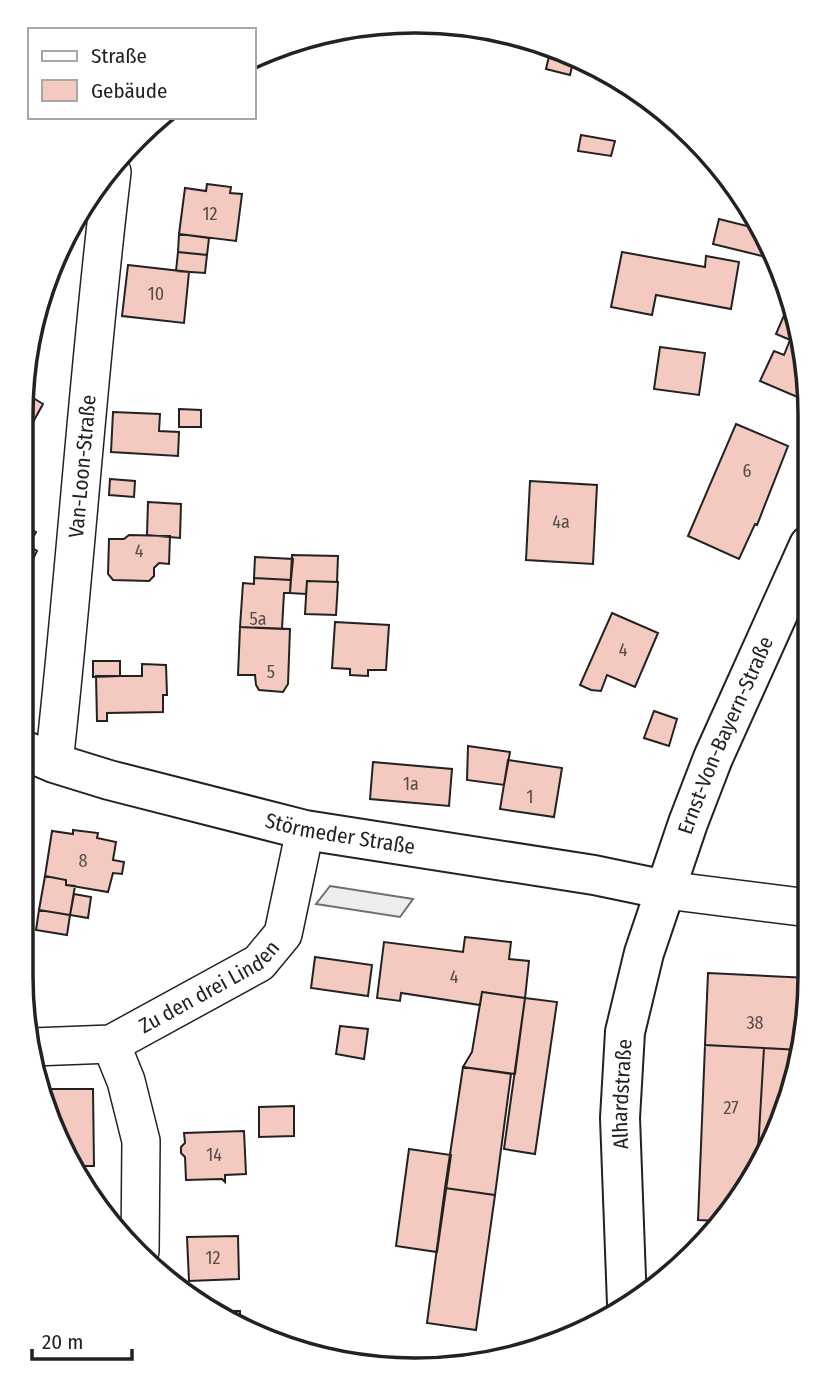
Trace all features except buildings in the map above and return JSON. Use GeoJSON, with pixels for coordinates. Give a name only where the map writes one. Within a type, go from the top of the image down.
{"type":"FeatureCollection","features":[{"type":"Feature","properties":{"kind":"main road","name":"Ernst-Von-Bayern-Straße"},"geometry":{"type":"LineString","coordinates":[[666,890],[713,758],[798,569]]}},
{"type":"Feature","properties":{"kind":"main road","name":"Störmeder Straße"},"geometry":{"type":"LineString","coordinates":[[38,756],[109,780],[305,830],[594,875],[666,890]]}},
{"type":"Feature","properties":{"kind":"main road","name":"Alhardstraße"},"geometry":{"type":"LineString","coordinates":[[626,1295],[620,1118],[625,1032],[644,953],[666,890]]}},
{"type":"Feature","properties":{"kind":"street","name":"Van-Loon-Straße"},"geometry":{"type":"LineString","coordinates":[[38,756],[69,628],[100,269],[110,185]]}},
{"type":"Feature","properties":{"kind":"street","name":"Zu den drei Linden"},"geometry":{"type":"LineString","coordinates":[[40,1047],[111,1044],[259,963],[283,934],[305,830]]}},
{"type":"Feature","properties":{"kind":"street"},"geometry":{"type":"LineString","coordinates":[[666,890],[798,907]]}},
{"type":"Feature","properties":{"kind":"street"},"geometry":{"type":"LineString","coordinates":[[111,1044],[126,1081],[141,1141],[140,1241]]}},
{"type":"Feature","properties":{"kind":"shaded area"},"geometry":{"type":"Polygon","coordinates":[[[330,886],[413,899],[400,917],[316,904],[330,886]]]}}]}
